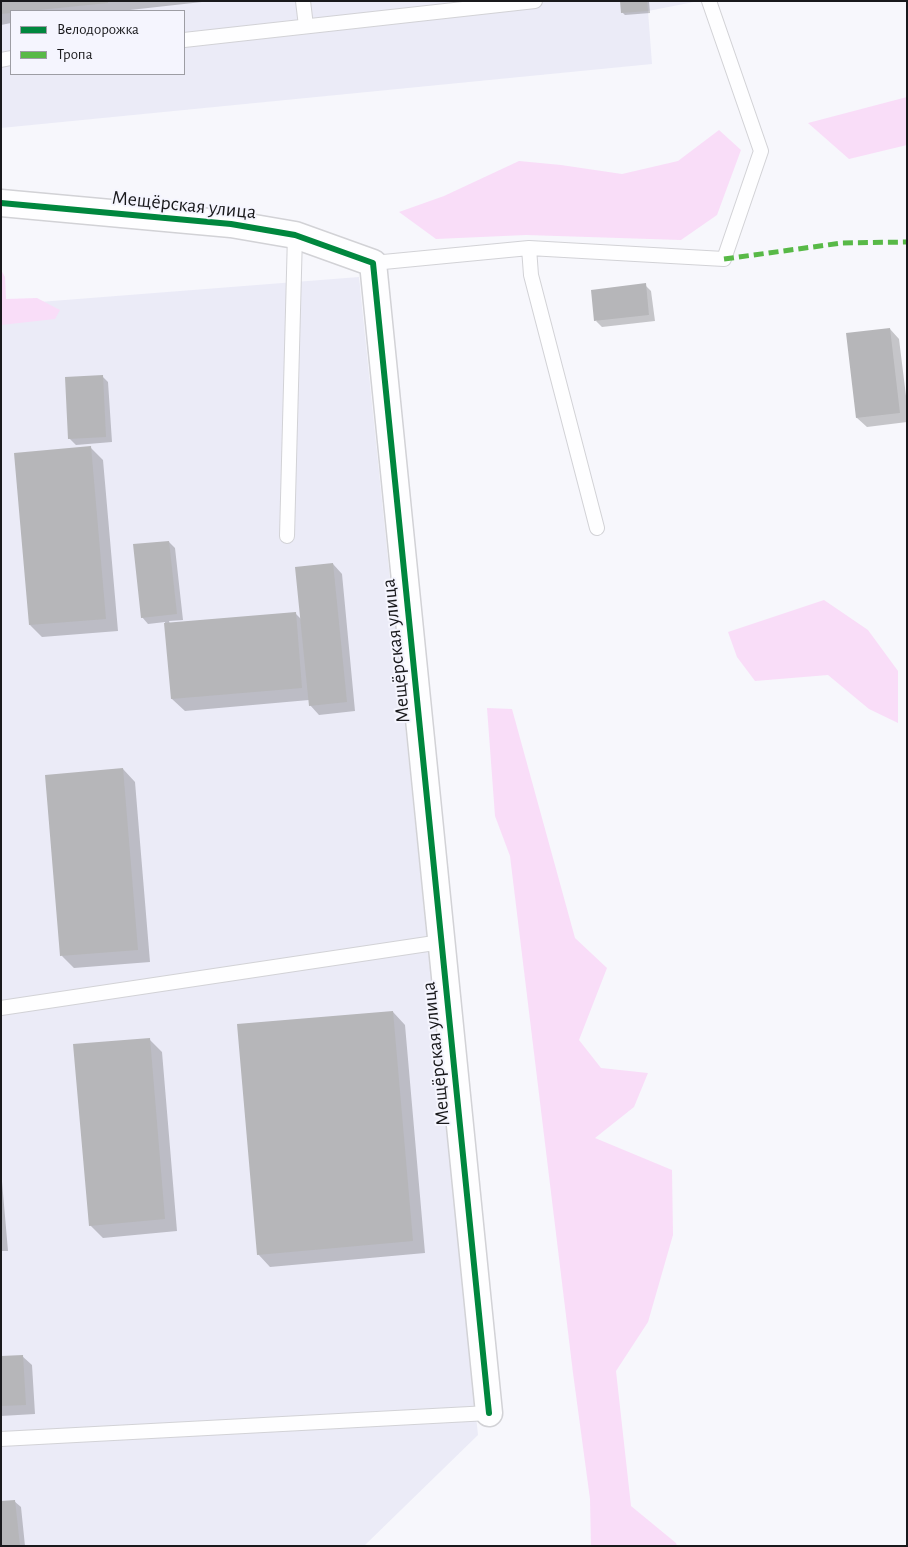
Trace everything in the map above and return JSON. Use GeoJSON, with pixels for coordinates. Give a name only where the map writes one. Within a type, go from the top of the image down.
{"type":"FeatureCollection","features":[{"type":"Feature","properties":{"kind":"street","name":"Мещёрская улица"},"geometry":{"type":"LineString","coordinates":[[1,203],[231,224],[296,235],[373,263],[488,1413]]}},
{"type":"Feature","properties":{"kind":"lane"},"geometry":{"type":"LineString","coordinates":[[303,1],[306,26]]}},
{"type":"Feature","properties":{"kind":"lane"},"geometry":{"type":"LineString","coordinates":[[185,40],[534,1]]}},
{"type":"Feature","properties":{"kind":"lane"},"geometry":{"type":"LineString","coordinates":[[373,263],[529,248],[724,260],[761,151],[709,1]]}},
{"type":"Feature","properties":{"kind":"lane"},"geometry":{"type":"LineString","coordinates":[[287,536],[296,235]]}},
{"type":"Feature","properties":{"kind":"lane"},"geometry":{"type":"LineString","coordinates":[[529,248],[532,275],[597,528]]}},
{"type":"Feature","properties":{"kind":"lane"},"geometry":{"type":"LineString","coordinates":[[1,1008],[441,942]]}},
{"type":"Feature","properties":{"kind":"lane"},"geometry":{"type":"LineString","coordinates":[[1,1439],[488,1413]]}},
{"type":"Feature","properties":{"kind":"shaded area"},"geometry":{"type":"Polygon","coordinates":[[[1,1],[699,1],[648,11],[652,64],[1,128],[1,1]]]}},
{"type":"Feature","properties":{"kind":"shaded area"},"geometry":{"type":"Polygon","coordinates":[[[907,97],[907,145],[849,159],[808,123],[907,97]]]}},
{"type":"Feature","properties":{"kind":"shaded area"},"geometry":{"type":"Polygon","coordinates":[[[719,130],[741,150],[717,215],[681,240],[526,235],[436,239],[399,212],[444,196],[519,161],[622,174],[678,161],[719,130]]]}},
{"type":"Feature","properties":{"kind":"shaded area"},"geometry":{"type":"Polygon","coordinates":[[[1,270],[5,277],[6,299],[37,298],[60,310],[55,319],[1,325],[1,270]]]}},
{"type":"Feature","properties":{"kind":"shaded area"},"geometry":{"type":"Polygon","coordinates":[[[359,277],[478,1435],[364,1546],[1,1546],[1,305],[359,277]]]}},
{"type":"Feature","properties":{"kind":"shaded area"},"geometry":{"type":"Polygon","coordinates":[[[824,600],[868,630],[898,671],[898,723],[869,709],[828,675],[755,681],[737,657],[728,632],[824,600]]]}},
{"type":"Feature","properties":{"kind":"shaded area"},"geometry":{"type":"Polygon","coordinates":[[[487,708],[512,709],[575,938],[607,968],[579,1040],[601,1068],[648,1073],[634,1107],[595,1138],[672,1170],[673,1235],[648,1322],[616,1371],[631,1506],[676,1543],[677,1546],[591,1546],[590,1499],[510,856],[495,816],[487,708]]]}},
{"type":"Feature","properties":{"kind":"building"},"geometry":{"type":"Polygon","coordinates":[[[1,1],[108,1],[108,3],[39,10],[10,10],[10,13],[1,14],[1,1]]]}},
{"type":"Feature","properties":{"kind":"building"},"geometry":{"type":"Polygon","coordinates":[[[620,1],[647,1],[648,11],[621,13],[620,1]]]}},
{"type":"Feature","properties":{"kind":"building"},"geometry":{"type":"Polygon","coordinates":[[[646,283],[649,315],[594,321],[591,290],[646,283]]]}},
{"type":"Feature","properties":{"kind":"building"},"geometry":{"type":"Polygon","coordinates":[[[890,328],[900,413],[856,418],[846,333],[890,328]]]}},
{"type":"Feature","properties":{"kind":"building"},"geometry":{"type":"Polygon","coordinates":[[[103,375],[106,437],[68,439],[65,377],[103,375]]]}},
{"type":"Feature","properties":{"kind":"building"},"geometry":{"type":"Polygon","coordinates":[[[91,446],[106,619],[29,625],[14,453],[91,446]]]}},
{"type":"Feature","properties":{"kind":"building"},"geometry":{"type":"Polygon","coordinates":[[[169,541],[177,614],[141,618],[133,544],[169,541]]]}},
{"type":"Feature","properties":{"kind":"building"},"geometry":{"type":"Polygon","coordinates":[[[333,563],[347,702],[309,706],[295,567],[333,563]]]}},
{"type":"Feature","properties":{"kind":"building"},"geometry":{"type":"Polygon","coordinates":[[[296,612],[302,688],[171,699],[164,623],[296,612]]]}},
{"type":"Feature","properties":{"kind":"building"},"geometry":{"type":"Polygon","coordinates":[[[123,768],[138,950],[60,956],[45,775],[123,768]]]}},
{"type":"Feature","properties":{"kind":"building"},"geometry":{"type":"Polygon","coordinates":[[[393,1011],[413,1241],[257,1255],[237,1024],[393,1011]]]}},
{"type":"Feature","properties":{"kind":"building"},"geometry":{"type":"Polygon","coordinates":[[[150,1038],[165,1219],[89,1226],[73,1044],[150,1038]]]}},
{"type":"Feature","properties":{"kind":"building"},"geometry":{"type":"Polygon","coordinates":[[[23,1355],[26,1405],[1,1406],[1,1356],[23,1355]]]}},
{"type":"Feature","properties":{"kind":"building"},"geometry":{"type":"Polygon","coordinates":[[[15,1500],[20,1546],[1,1546],[1,1501],[15,1500]]]}},
{"type":"Feature","properties":{"kind":"marked path"},"geometry":{"type":"LineString","coordinates":[[724,259],[842,243],[907,242]]}},
{"type":"Feature","properties":{"kind":"cycle path"},"geometry":{"type":"LineString","coordinates":[[1,203],[231,224],[295,235],[373,263],[489,1413]]}}]}
